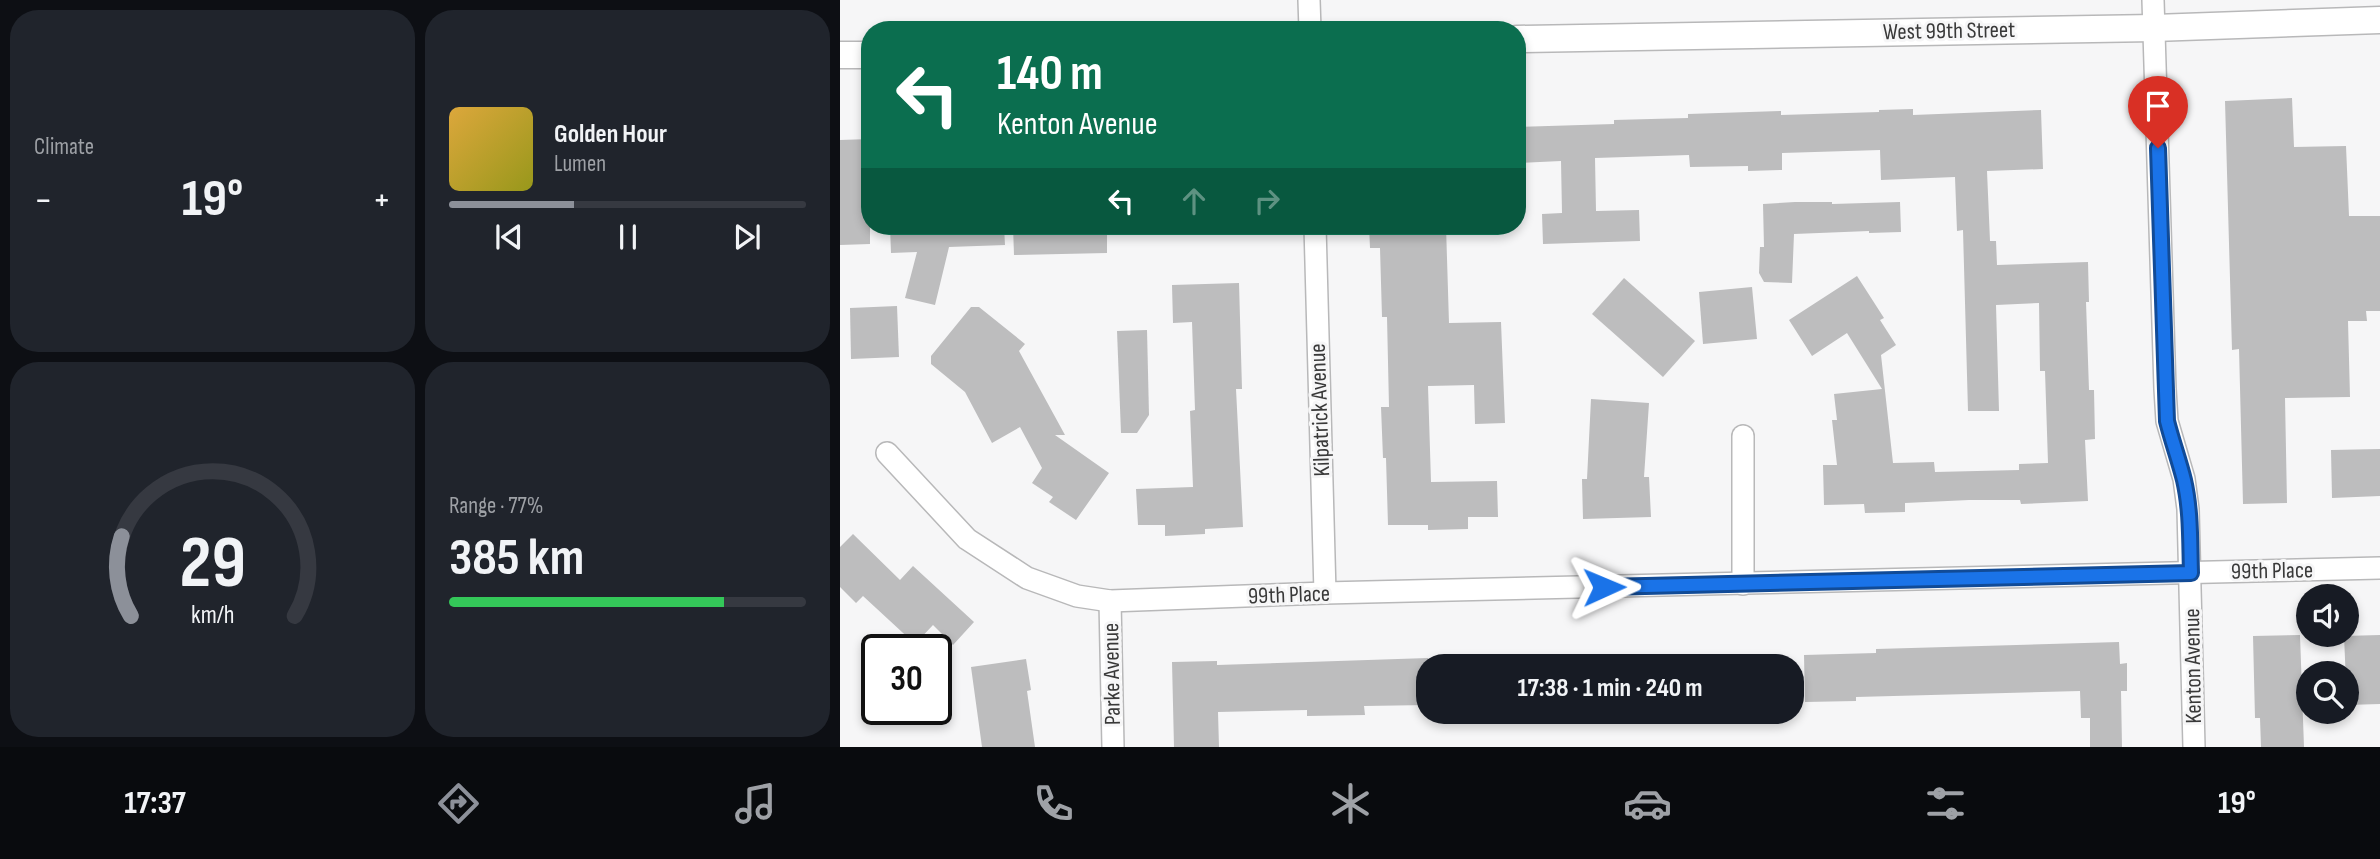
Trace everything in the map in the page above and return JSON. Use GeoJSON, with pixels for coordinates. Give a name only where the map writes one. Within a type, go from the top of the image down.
{"type":"FeatureCollection","features":[{"type":"Feature","properties":{"kind":"street"},"geometry":{"type":"LineString","coordinates":[[1309,0],[1310,21]]}},
{"type":"Feature","properties":{"kind":"street","name":"Kenton Avenue"},"geometry":{"type":"LineString","coordinates":[[2153,0],[2165,400],[2167,421],[2185,489],[2191,573],[2194,747]]}},
{"type":"Feature","properties":{"kind":"street","name":"West 99th Street"},"geometry":{"type":"LineString","coordinates":[[1526,39],[2154,28],[2380,20]]}},
{"type":"Feature","properties":{"kind":"street"},"geometry":{"type":"LineString","coordinates":[[840,55],[861,55]]}},
{"type":"Feature","properties":{"kind":"street","name":"Kilpatrick Avenue"},"geometry":{"type":"LineString","coordinates":[[1315,235],[1325,593]]}},
{"type":"Feature","properties":{"kind":"street"},"geometry":{"type":"LineString","coordinates":[[1743,436],[1743,584]]}},
{"type":"Feature","properties":{"kind":"street","name":"99th Place"},"geometry":{"type":"LineString","coordinates":[[887,453],[967,539],[1027,578],[1077,596],[1110,601],[1325,593],[2380,568]]}},
{"type":"Feature","properties":{"kind":"street","name":"Parke Avenue"},"geometry":{"type":"LineString","coordinates":[[1110,601],[1114,747]]}},
{"type":"Feature","properties":{"kind":"building"},"geometry":{"type":"Polygon","coordinates":[[[2292,98],[2294,147],[2346,146],[2349,216],[2380,216],[2380,311],[2366,311],[2367,321],[2348,321],[2350,397],[2285,398],[2287,503],[2243,504],[2239,349],[2232,350],[2225,101],[2292,98]]]}},
{"type":"Feature","properties":{"kind":"building"},"geometry":{"type":"Polygon","coordinates":[[[1913,109],[1913,115],[2041,110],[2043,169],[1987,171],[1990,241],[1996,241],[1997,265],[2088,262],[2089,302],[2086,302],[2089,390],[2094,390],[2095,439],[2085,440],[2088,501],[2021,504],[2020,500],[1969,500],[1905,503],[1905,512],[1865,513],[1864,504],[1824,505],[1823,465],[1837,465],[1832,420],[1837,420],[1834,394],[1882,389],[1847,333],[1812,356],[1789,320],[1857,276],[1884,318],[1880,320],[1896,345],[1881,355],[1893,463],[1934,462],[1935,472],[2019,470],[2019,464],[2048,463],[2045,371],[2040,371],[2039,303],[1996,305],[1999,411],[1968,411],[1963,230],[1957,231],[1955,177],[1881,180],[1880,150],[1782,153],[1782,170],[1748,171],[1748,166],[1690,167],[1689,155],[1595,158],[1596,211],[1639,210],[1640,241],[1543,244],[1542,214],[1562,213],[1561,161],[1526,163],[1526,127],[1614,124],[1614,120],[1688,118],[1688,114],[1781,111],[1781,115],[1913,109]]]}},
{"type":"Feature","properties":{"kind":"building"},"geometry":{"type":"Polygon","coordinates":[[[861,139],[861,235],[870,235],[870,244],[840,245],[840,140],[861,139]]]}},
{"type":"Feature","properties":{"kind":"building"},"geometry":{"type":"Polygon","coordinates":[[[1900,202],[1901,232],[1794,234],[1792,283],[1764,282],[1759,273],[1760,247],[1764,247],[1763,204],[1900,202]]]}},
{"type":"Feature","properties":{"kind":"building"},"geometry":{"type":"Polygon","coordinates":[[[890,235],[1004,235],[1005,245],[949,247],[935,305],[905,298],[917,252],[891,253],[890,235]]]}},
{"type":"Feature","properties":{"kind":"building"},"geometry":{"type":"Polygon","coordinates":[[[1013,235],[1107,235],[1107,253],[1014,255],[1013,235]]]}},
{"type":"Feature","properties":{"kind":"building"},"geometry":{"type":"Polygon","coordinates":[[[1369,235],[1446,235],[1449,323],[1501,322],[1505,423],[1475,424],[1474,385],[1428,386],[1431,482],[1497,481],[1498,517],[1468,517],[1468,529],[1428,530],[1428,525],[1388,525],[1381,407],[1389,407],[1387,317],[1382,317],[1380,248],[1370,248],[1369,235]]]}},
{"type":"Feature","properties":{"kind":"building"},"geometry":{"type":"Polygon","coordinates":[[[1624,278],[1695,341],[1663,377],[1592,314],[1624,278]]]}},
{"type":"Feature","properties":{"kind":"building"},"geometry":{"type":"Polygon","coordinates":[[[1239,283],[1242,389],[1236,389],[1243,527],[1205,529],[1205,534],[1165,536],[1165,525],[1138,525],[1136,489],[1193,487],[1190,411],[1195,410],[1192,322],[1173,323],[1172,285],[1239,283]]]}},
{"type":"Feature","properties":{"kind":"building"},"geometry":{"type":"Polygon","coordinates":[[[1752,287],[1757,339],[1703,344],[1699,292],[1752,287]]]}},
{"type":"Feature","properties":{"kind":"building"},"geometry":{"type":"Polygon","coordinates":[[[897,306],[899,357],[851,359],[850,308],[897,306]]]}},
{"type":"Feature","properties":{"kind":"building"},"geometry":{"type":"Polygon","coordinates":[[[971,307],[979,307],[1025,344],[1019,351],[1065,435],[1055,435],[1109,473],[1076,520],[1049,502],[1053,497],[1032,483],[1042,468],[1020,427],[992,443],[965,392],[931,364],[931,356],[971,307]]]}},
{"type":"Feature","properties":{"kind":"building"},"geometry":{"type":"Polygon","coordinates":[[[1147,330],[1149,415],[1137,433],[1121,433],[1117,331],[1147,330]]]}},
{"type":"Feature","properties":{"kind":"building"},"geometry":{"type":"Polygon","coordinates":[[[1591,399],[1649,403],[1644,477],[1649,477],[1651,517],[1583,519],[1582,479],[1587,479],[1591,399]]]}},
{"type":"Feature","properties":{"kind":"building"},"geometry":{"type":"Polygon","coordinates":[[[2380,449],[2380,496],[2332,498],[2331,450],[2380,449]]]}},
{"type":"Feature","properties":{"kind":"building"},"geometry":{"type":"Polygon","coordinates":[[[853,534],[900,580],[913,566],[974,622],[953,645],[952,634],[942,634],[933,625],[924,634],[904,634],[863,596],[856,603],[840,587],[840,547],[853,534]]]}},
{"type":"Feature","properties":{"kind":"building"},"geometry":{"type":"Polygon","coordinates":[[[2296,635],[2296,647],[2300,647],[2301,661],[2296,661],[2296,724],[2303,724],[2304,747],[2261,747],[2260,718],[2255,718],[2253,636],[2296,635]]]}},
{"type":"Feature","properties":{"kind":"building"},"geometry":{"type":"Polygon","coordinates":[[[2380,635],[2380,704],[2359,705],[2359,661],[2345,661],[2344,647],[2359,647],[2359,636],[2380,635]]]}},
{"type":"Feature","properties":{"kind":"building"},"geometry":{"type":"Polygon","coordinates":[[[2119,642],[2120,664],[2127,663],[2127,691],[2121,691],[2122,747],[2090,747],[2090,718],[2081,718],[2080,691],[1856,697],[1856,701],[1805,702],[1804,655],[1876,653],[1876,649],[2119,642]]]}},
{"type":"Feature","properties":{"kind":"building"},"geometry":{"type":"Polygon","coordinates":[[[1416,658],[1416,705],[1364,706],[1365,715],[1307,716],[1307,710],[1218,712],[1219,747],[1174,747],[1172,662],[1217,661],[1217,665],[1416,658]]]}},
{"type":"Feature","properties":{"kind":"building"},"geometry":{"type":"Polygon","coordinates":[[[1026,659],[1031,690],[1027,691],[1035,747],[982,747],[971,667],[1026,659]]]}},
{"type":"Feature","properties":{"kind":"route"},"geometry":{"type":"LineString","coordinates":[[1604,587],[2191,573],[2184,479],[2167,421],[2158,148]]}}]}
